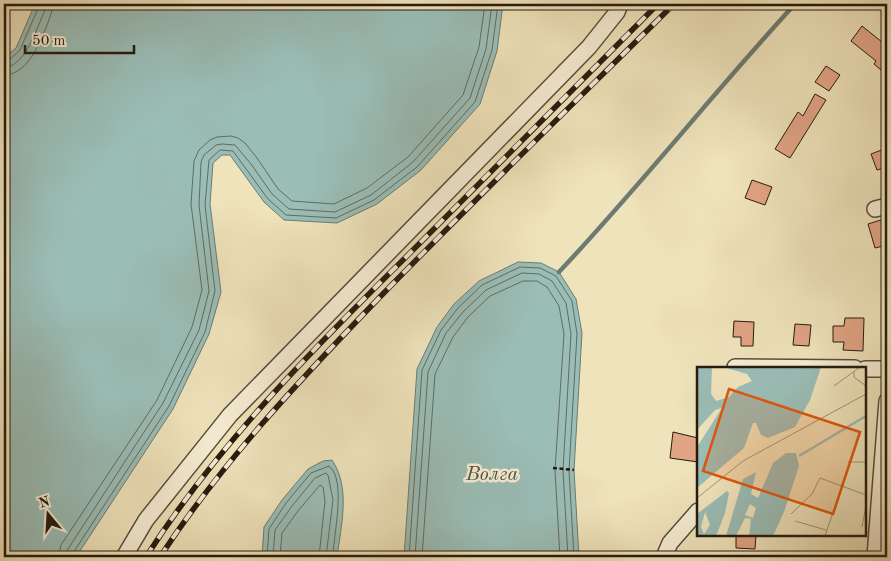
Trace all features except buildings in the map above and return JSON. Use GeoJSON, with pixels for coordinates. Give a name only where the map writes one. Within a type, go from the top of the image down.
{"type":"FeatureCollection","features":[{"type":"Feature","properties":{"kind":"street"},"geometry":{"type":"LineString","coordinates":[[124,557],[146,520],[230,415],[589,47],[617,12],[620,4]]}},
{"type":"Feature","properties":{"kind":"street"},"geometry":{"type":"LineString","coordinates":[[866,369],[887,369]]}},
{"type":"Feature","properties":{"kind":"street"},"geometry":{"type":"LineString","coordinates":[[875,557],[887,401]]}},
{"type":"Feature","properties":{"kind":"street"},"geometry":{"type":"LineString","coordinates":[[664,557],[670,543],[697,512]]}},
{"type":"Feature","properties":{"kind":"path"},"geometry":{"type":"LineString","coordinates":[[553,468],[574,470]]}},
{"type":"Feature","properties":{"kind":"water"},"geometry":{"type":"Polygon","coordinates":[[[35,4],[503,4],[497,51],[480,104],[421,170],[377,204],[337,223],[284,220],[264,202],[230,155],[222,155],[213,163],[210,204],[221,292],[209,334],[173,409],[76,557],[4,557],[4,58],[16,48],[35,4]]]}},
{"type":"Feature","properties":{"kind":"water","name":"Волга"},"geometry":{"type":"Polygon","coordinates":[[[518,262],[541,263],[559,272],[576,299],[582,333],[574,470],[579,557],[404,557],[417,369],[437,327],[454,304],[479,281],[518,262]]]}},
{"type":"Feature","properties":{"kind":"water"},"geometry":{"type":"Polygon","coordinates":[[[332,460],[338,471],[343,495],[337,557],[262,557],[264,527],[282,500],[308,469],[323,461],[332,460]]]}},
{"type":"Feature","properties":{"kind":"waterway"},"geometry":{"type":"LineString","coordinates":[[559,272],[795,4]]}},
{"type":"Feature","properties":{"kind":"railway"},"geometry":{"type":"LineString","coordinates":[[146,557],[204,475],[303,361],[658,4]]}},
{"type":"Feature","properties":{"kind":"railway"},"geometry":{"type":"LineString","coordinates":[[160,557],[209,488],[291,391],[451,224],[674,4]]}}]}
